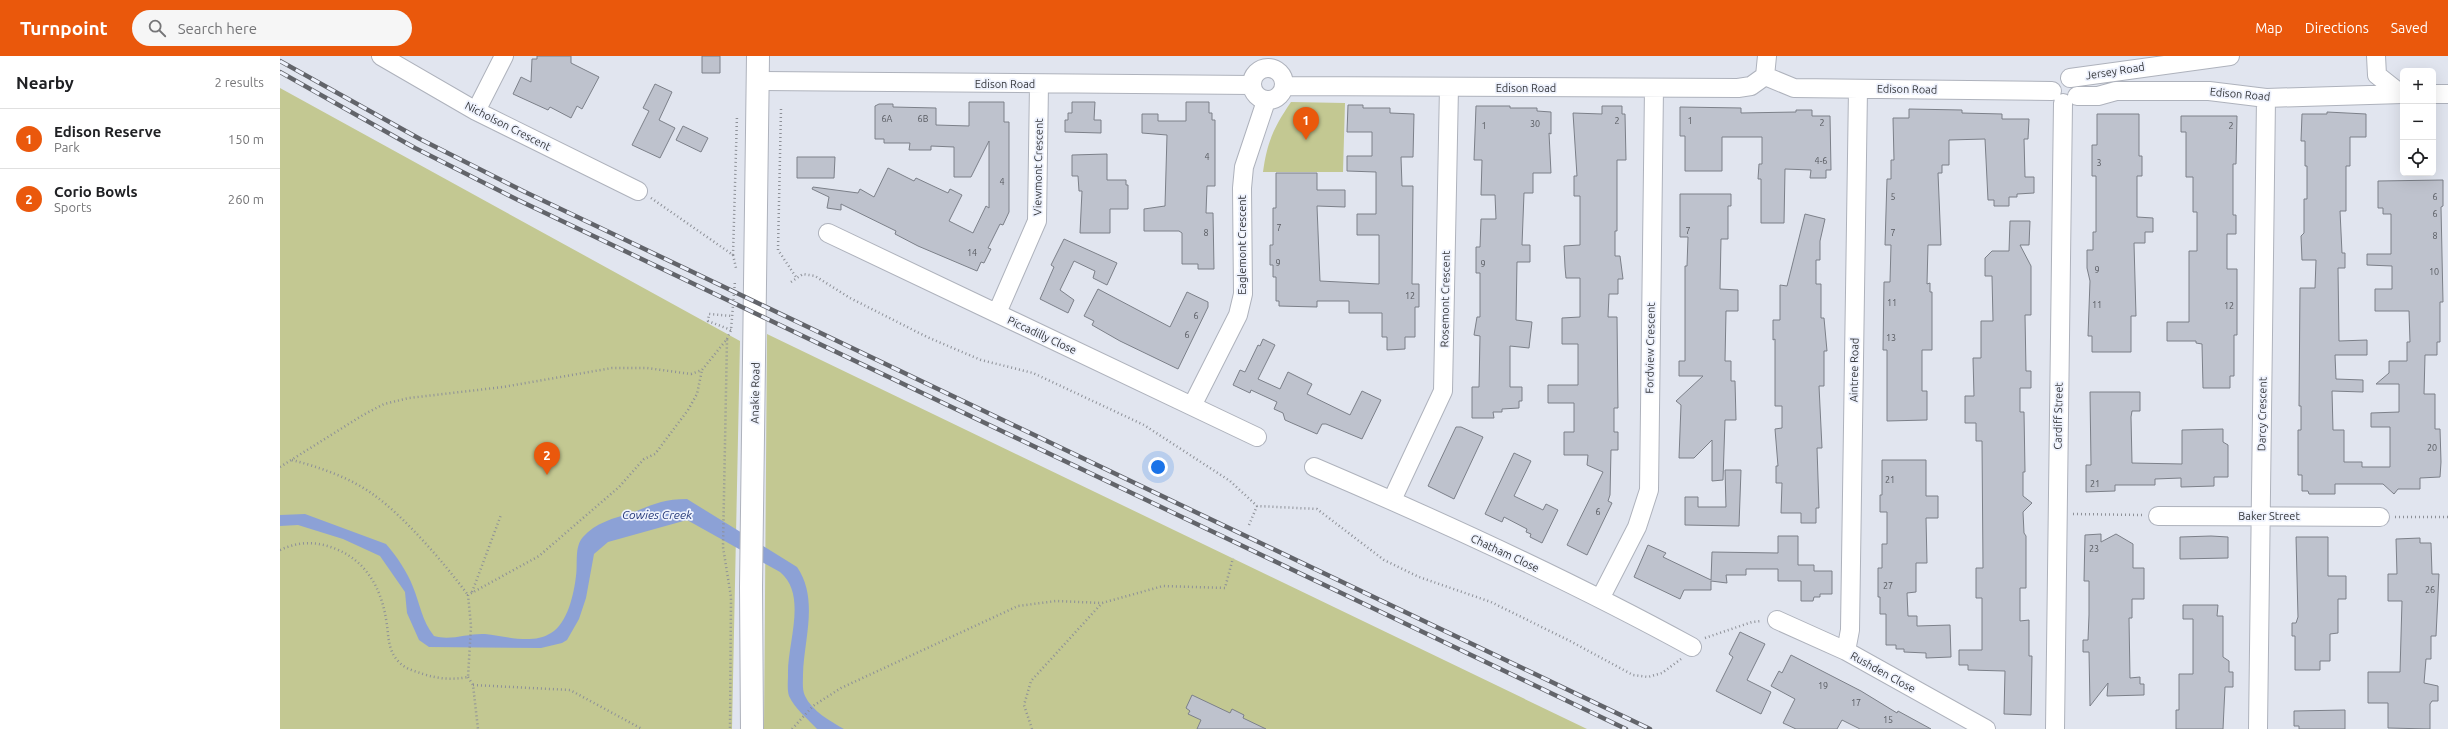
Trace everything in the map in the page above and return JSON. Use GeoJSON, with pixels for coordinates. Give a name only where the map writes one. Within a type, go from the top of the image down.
{"type":"FeatureCollection","features":[{"type":"Feature","properties":{"kind":"main road","name":"Anakie Road"},"geometry":{"type":"LineString","coordinates":[[752,729],[751,587],[758,56]]}},
{"type":"Feature","properties":{"kind":"street","name":"Nicholson Crescent"},"geometry":{"type":"LineString","coordinates":[[381,56],[476,111],[638,191]]}},
{"type":"Feature","properties":{"kind":"street"},"geometry":{"type":"LineString","coordinates":[[476,111],[504,56]]}},
{"type":"Feature","properties":{"kind":"street"},"geometry":{"type":"LineString","coordinates":[[1765,75],[1767,56]]}},
{"type":"Feature","properties":{"kind":"street","name":"Jersey Road"},"geometry":{"type":"LineString","coordinates":[[2064,97],[2057,79],[2070,78],[2160,60],[2230,56]]}},
{"type":"Feature","properties":{"kind":"street"},"geometry":{"type":"LineString","coordinates":[[2349,94],[2364,88],[2377,75],[2376,56]]}},
{"type":"Feature","properties":{"kind":"street"},"geometry":{"type":"LineString","coordinates":[[1268,62],[1282,76],[1284,86],[1280,95],[1266,101],[1254,94],[1252,85],[1252,79],[1268,62]]}},
{"type":"Feature","properties":{"kind":"street","name":"Edison Road"},"geometry":{"type":"LineString","coordinates":[[1284,86],[1738,88],[1751,86],[1765,75],[1794,88],[2064,97],[2098,96],[2116,91],[2209,91],[2266,98],[2349,94],[2400,94]]}},
{"type":"Feature","properties":{"kind":"street"},"geometry":{"type":"LineString","coordinates":[[2377,75],[2400,92]]}},
{"type":"Feature","properties":{"kind":"street","name":"Edison Road"},"geometry":{"type":"LineString","coordinates":[[758,81],[1252,85]]}},
{"type":"Feature","properties":{"kind":"street","name":"Viewmont Crescent"},"geometry":{"type":"LineString","coordinates":[[997,313],[1037,221],[1039,84]]}},
{"type":"Feature","properties":{"kind":"street","name":"Rosemont Crescent"},"geometry":{"type":"LineString","coordinates":[[1392,500],[1443,391],[1449,87]]}},
{"type":"Feature","properties":{"kind":"street","name":"Fordview Crescent"},"geometry":{"type":"LineString","coordinates":[[1601,597],[1637,527],[1646,504],[1648,490],[1654,88]]}},
{"type":"Feature","properties":{"kind":"street","name":"Aintree Road"},"geometry":{"type":"LineString","coordinates":[[1846,652],[1850,630],[1858,89]]}},
{"type":"Feature","properties":{"kind":"street"},"geometry":{"type":"LineString","coordinates":[[2436,94],[2448,94]]}},
{"type":"Feature","properties":{"kind":"street","name":"Cardiff Street"},"geometry":{"type":"LineString","coordinates":[[2055,729],[2056,514],[2064,97]]}},
{"type":"Feature","properties":{"kind":"street","name":"Darcy Crescent"},"geometry":{"type":"LineString","coordinates":[[2258,729],[2266,98]]}},
{"type":"Feature","properties":{"kind":"street","name":"Eaglemont Crescent"},"geometry":{"type":"LineString","coordinates":[[1192,406],[1239,308],[1243,294],[1242,188],[1244,167],[1266,101]]}},
{"type":"Feature","properties":{"kind":"street","name":"Piccadilly Close"},"geometry":{"type":"LineString","coordinates":[[828,233],[1257,437]]}},
{"type":"Feature","properties":{"kind":"street","name":"Chatham Close"},"geometry":{"type":"LineString","coordinates":[[1314,467],[1392,500],[1601,597],[1692,647]]}},
{"type":"Feature","properties":{"kind":"street","name":"Baker Street"},"geometry":{"type":"LineString","coordinates":[[2158,516],[2380,517]]}},
{"type":"Feature","properties":{"kind":"street","name":"Rushden Close"},"geometry":{"type":"LineString","coordinates":[[1777,620],[1846,652],[1986,729]]}},
{"type":"Feature","properties":{"kind":"path"},"geometry":{"type":"LineString","coordinates":[[736,270],[733,255],[737,107]]}},
{"type":"Feature","properties":{"kind":"path"},"geometry":{"type":"LineString","coordinates":[[781,109],[778,250],[796,277]]}},
{"type":"Feature","properties":{"kind":"path"},"geometry":{"type":"LineString","coordinates":[[638,191],[657,201],[733,255]]}},
{"type":"Feature","properties":{"kind":"path"},"geometry":{"type":"LineString","coordinates":[[791,282],[796,277],[803,274],[815,276],[850,298],[927,337],[981,360],[1033,373],[1144,425],[1230,481],[1257,506],[1317,509],[1384,560],[1420,578],[1491,602],[1570,641],[1633,675],[1648,678],[1662,673],[1706,637],[1752,622],[1777,620]]}},
{"type":"Feature","properties":{"kind":"path"},"geometry":{"type":"LineString","coordinates":[[468,595],[539,556],[619,487],[644,459],[655,454],[688,410],[697,394],[702,370],[727,339],[731,330],[735,278]]}},
{"type":"Feature","properties":{"kind":"path"},"geometry":{"type":"LineString","coordinates":[[731,330],[708,321],[709,314],[732,316]]}},
{"type":"Feature","properties":{"kind":"path"},"geometry":{"type":"LineString","coordinates":[[727,339],[723,547],[731,597],[730,729]]}},
{"type":"Feature","properties":{"kind":"path"},"geometry":{"type":"LineString","coordinates":[[280,467],[363,415],[384,404],[409,398],[503,387],[612,368],[647,368],[691,374],[702,370]]}},
{"type":"Feature","properties":{"kind":"path"},"geometry":{"type":"LineString","coordinates":[[291,460],[331,473],[373,494],[438,557],[468,595],[471,626],[470,664],[468,677],[473,685],[478,729]]}},
{"type":"Feature","properties":{"kind":"path"},"geometry":{"type":"LineString","coordinates":[[1249,525],[1257,506]]}},
{"type":"Feature","properties":{"kind":"path"},"geometry":{"type":"LineString","coordinates":[[2056,514],[2158,516]]}},
{"type":"Feature","properties":{"kind":"path"},"geometry":{"type":"LineString","coordinates":[[472,592],[502,515]]}},
{"type":"Feature","properties":{"kind":"path"},"geometry":{"type":"LineString","coordinates":[[2380,517],[2448,516]]}},
{"type":"Feature","properties":{"kind":"path"},"geometry":{"type":"LineString","coordinates":[[280,550],[290,545],[311,541],[350,555],[373,579],[380,594],[391,650],[399,663],[410,670],[434,677],[456,680],[468,677]]}},
{"type":"Feature","properties":{"kind":"path"},"geometry":{"type":"LineString","coordinates":[[792,729],[804,714],[813,706],[841,688],[1018,606],[1056,601],[1102,603],[1163,586],[1225,588],[1233,558]]}},
{"type":"Feature","properties":{"kind":"path"},"geometry":{"type":"LineString","coordinates":[[1032,729],[1024,705],[1031,681],[1102,603]]}},
{"type":"Feature","properties":{"kind":"path"},"geometry":{"type":"LineString","coordinates":[[473,685],[570,690],[642,729]]}},
{"type":"Feature","properties":{"kind":"green space"},"geometry":{"type":"Polygon","coordinates":[[[280,88],[740,341],[732,729],[280,729],[280,88]]]}},
{"type":"Feature","properties":{"kind":"green space"},"geometry":{"type":"Polygon","coordinates":[[[1291,102],[1345,103],[1343,172],[1263,172],[1272,135],[1291,102]]]}},
{"type":"Feature","properties":{"kind":"green space"},"geometry":{"type":"Polygon","coordinates":[[[767,334],[1587,729],[764,729],[767,334]]]}},
{"type":"Feature","properties":{"kind":"water","name":"Cowies Creek"},"geometry":{"type":"Polygon","coordinates":[[[687,499],[797,567],[804,579],[809,606],[803,674],[804,694],[817,711],[844,729],[817,729],[798,710],[789,696],[789,662],[795,606],[793,593],[788,582],[780,572],[687,520],[608,542],[594,554],[586,598],[579,619],[567,640],[562,643],[541,648],[429,647],[419,640],[407,613],[405,592],[380,556],[343,539],[298,525],[280,526],[280,515],[305,514],[386,544],[398,559],[408,576],[424,618],[434,636],[447,638],[485,634],[527,639],[544,637],[551,633],[562,622],[566,615],[574,591],[577,571],[578,546],[580,541],[588,532],[605,522],[664,501],[687,499]]]}},
{"type":"Feature","properties":{"kind":"building"},"geometry":{"type":"Polygon","coordinates":[[[537,56],[571,56],[571,63],[599,77],[582,109],[577,106],[571,118],[550,107],[548,110],[513,94],[521,77],[531,82],[532,59],[537,59],[537,56]]]}},
{"type":"Feature","properties":{"kind":"building"},"geometry":{"type":"Polygon","coordinates":[[[702,56],[720,56],[720,73],[702,73],[702,56]]]}},
{"type":"Feature","properties":{"kind":"building"},"geometry":{"type":"Polygon","coordinates":[[[655,84],[672,92],[659,120],[675,128],[660,158],[632,145],[649,111],[643,108],[655,84]]]}},
{"type":"Feature","properties":{"kind":"building"},"geometry":{"type":"Polygon","coordinates":[[[969,102],[1004,102],[1004,122],[1009,122],[1009,212],[1003,225],[1000,224],[988,248],[991,249],[984,263],[981,262],[977,271],[918,246],[895,234],[896,231],[841,204],[841,210],[827,208],[829,197],[812,189],[813,187],[858,193],[860,189],[874,197],[888,168],[914,181],[916,178],[948,193],[950,189],[962,195],[949,221],[973,233],[986,206],[989,208],[989,141],[971,177],[954,177],[954,147],[931,146],[931,150],[909,150],[910,143],[884,143],[884,139],[875,139],[875,106],[879,104],[893,104],[893,107],[936,108],[936,125],[969,126],[969,102]]]}},
{"type":"Feature","properties":{"kind":"building"},"geometry":{"type":"Polygon","coordinates":[[[1072,102],[1095,102],[1094,120],[1101,120],[1101,133],[1065,132],[1065,120],[1068,120],[1068,113],[1072,113],[1072,102]]]}},
{"type":"Feature","properties":{"kind":"building"},"geometry":{"type":"Polygon","coordinates":[[[1186,102],[1209,102],[1209,113],[1212,113],[1212,120],[1215,120],[1215,186],[1207,186],[1206,213],[1213,213],[1214,269],[1198,269],[1198,264],[1182,264],[1182,233],[1179,231],[1144,231],[1144,209],[1165,206],[1167,135],[1142,133],[1142,114],[1158,114],[1158,121],[1186,121],[1186,102]]]}},
{"type":"Feature","properties":{"kind":"building"},"geometry":{"type":"Polygon","coordinates":[[[1348,105],[1363,105],[1363,108],[1390,108],[1390,113],[1414,114],[1413,157],[1401,157],[1402,186],[1413,186],[1412,284],[1419,284],[1419,307],[1415,307],[1415,337],[1405,337],[1405,349],[1387,350],[1387,337],[1382,337],[1382,313],[1349,313],[1349,301],[1317,301],[1317,307],[1279,306],[1279,301],[1276,301],[1276,277],[1273,277],[1273,265],[1270,265],[1270,245],[1273,245],[1273,208],[1276,208],[1276,173],[1317,173],[1317,190],[1345,190],[1345,207],[1317,206],[1320,281],[1379,284],[1379,235],[1357,235],[1357,214],[1376,214],[1376,172],[1347,171],[1347,156],[1372,156],[1372,132],[1347,132],[1348,105]]]}},
{"type":"Feature","properties":{"kind":"building"},"geometry":{"type":"Polygon","coordinates":[[[1476,106],[1537,108],[1537,111],[1551,112],[1551,134],[1549,133],[1551,173],[1533,173],[1533,193],[1524,193],[1522,245],[1530,245],[1530,262],[1517,262],[1516,320],[1532,322],[1529,348],[1510,346],[1510,387],[1522,387],[1522,401],[1519,401],[1519,408],[1502,409],[1502,412],[1493,412],[1494,418],[1472,418],[1472,387],[1479,387],[1480,336],[1474,335],[1477,317],[1480,317],[1480,273],[1476,273],[1476,247],[1480,247],[1481,219],[1496,219],[1495,195],[1481,195],[1482,160],[1474,160],[1476,106]]]}},
{"type":"Feature","properties":{"kind":"building"},"geometry":{"type":"Polygon","coordinates":[[[1602,106],[1622,106],[1622,114],[1625,114],[1626,160],[1617,160],[1617,231],[1615,231],[1615,256],[1620,256],[1623,279],[1618,279],[1618,294],[1609,294],[1608,317],[1617,317],[1618,408],[1614,408],[1614,432],[1618,432],[1618,450],[1611,450],[1610,495],[1608,501],[1612,503],[1587,555],[1567,545],[1603,472],[1587,465],[1588,455],[1564,455],[1564,432],[1574,432],[1574,403],[1548,403],[1548,385],[1578,385],[1578,344],[1562,344],[1562,318],[1580,317],[1580,278],[1566,278],[1564,246],[1580,245],[1580,196],[1574,196],[1574,176],[1577,176],[1573,113],[1602,114],[1602,106]]]}},
{"type":"Feature","properties":{"kind":"building"},"geometry":{"type":"Polygon","coordinates":[[[1680,107],[1741,108],[1741,113],[1796,112],[1796,110],[1812,110],[1812,116],[1830,116],[1831,170],[1826,170],[1826,178],[1810,178],[1811,170],[1785,169],[1784,223],[1761,223],[1761,179],[1758,179],[1759,164],[1762,164],[1762,137],[1722,137],[1722,171],[1685,171],[1685,136],[1680,136],[1680,107]]]}},
{"type":"Feature","properties":{"kind":"building"},"geometry":{"type":"Polygon","coordinates":[[[1909,109],[1962,110],[1962,113],[2002,114],[2002,119],[2029,119],[2028,139],[2024,139],[2025,177],[2034,177],[2034,193],[2017,194],[2017,197],[2009,197],[2009,206],[1994,206],[1994,200],[1988,200],[1985,139],[1949,140],[1949,165],[1942,165],[1942,173],[1938,173],[1941,245],[1928,245],[1927,284],[1930,283],[1930,292],[1932,292],[1932,350],[1922,350],[1922,391],[1927,391],[1927,420],[1887,421],[1887,350],[1883,350],[1884,282],[1890,282],[1891,245],[1885,245],[1887,179],[1891,179],[1891,160],[1894,160],[1893,118],[1909,118],[1909,109]]]}},
{"type":"Feature","properties":{"kind":"building"},"geometry":{"type":"Polygon","coordinates":[[[2327,112],[2366,114],[2366,137],[2350,137],[2350,166],[2346,166],[2346,211],[2340,211],[2342,253],[2345,253],[2345,268],[2338,268],[2339,341],[2367,340],[2367,355],[2335,355],[2336,379],[2363,380],[2363,392],[2332,391],[2333,430],[2344,430],[2344,462],[2362,462],[2362,467],[2390,467],[2390,427],[2371,427],[2371,413],[2399,412],[2399,384],[2376,384],[2389,373],[2389,361],[2407,361],[2407,342],[2410,342],[2409,311],[2375,311],[2375,289],[2392,289],[2392,266],[2367,265],[2367,254],[2391,254],[2391,214],[2383,214],[2383,208],[2378,208],[2378,181],[2443,180],[2443,206],[2441,207],[2443,302],[2440,302],[2440,342],[2437,342],[2437,355],[2425,355],[2424,394],[2435,394],[2435,429],[2440,429],[2440,477],[2420,478],[2420,489],[2398,489],[2394,494],[2383,484],[2335,484],[2335,494],[2309,494],[2308,491],[2302,491],[2302,475],[2298,475],[2298,430],[2301,430],[2301,406],[2299,406],[2300,288],[2315,288],[2316,260],[2302,260],[2301,236],[2304,233],[2304,199],[2307,199],[2307,166],[2305,166],[2305,141],[2301,141],[2302,114],[2327,114],[2327,112]]]}},
{"type":"Feature","properties":{"kind":"building"},"geometry":{"type":"Polygon","coordinates":[[[2097,114],[2139,114],[2139,156],[2142,156],[2142,176],[2137,176],[2137,217],[2153,218],[2153,232],[2145,232],[2145,243],[2134,243],[2136,316],[2131,316],[2131,352],[2092,352],[2092,336],[2088,336],[2090,281],[2087,268],[2087,250],[2093,250],[2093,232],[2096,232],[2096,176],[2092,176],[2092,145],[2097,145],[2097,114]]]}},
{"type":"Feature","properties":{"kind":"building"},"geometry":{"type":"Polygon","coordinates":[[[2181,116],[2237,116],[2236,164],[2233,164],[2233,215],[2236,215],[2236,234],[2227,234],[2227,269],[2237,269],[2237,335],[2234,335],[2234,376],[2230,376],[2230,388],[2203,388],[2202,344],[2196,343],[2196,341],[2167,341],[2167,322],[2189,322],[2189,251],[2197,251],[2197,212],[2193,212],[2193,177],[2186,177],[2186,132],[2181,132],[2181,116]]]}},
{"type":"Feature","properties":{"kind":"building"},"geometry":{"type":"Polygon","coordinates":[[[683,126],[708,138],[701,152],[676,140],[683,126]]]}},
{"type":"Feature","properties":{"kind":"building"},"geometry":{"type":"Polygon","coordinates":[[[1107,154],[1107,180],[1126,180],[1126,185],[1128,185],[1128,209],[1110,209],[1110,233],[1080,233],[1082,191],[1079,191],[1078,176],[1072,176],[1072,155],[1107,154]]]}},
{"type":"Feature","properties":{"kind":"building"},"geometry":{"type":"Polygon","coordinates":[[[797,157],[835,157],[834,178],[797,178],[797,157]]]}},
{"type":"Feature","properties":{"kind":"building"},"geometry":{"type":"Polygon","coordinates":[[[1680,194],[1731,194],[1731,206],[1728,206],[1728,239],[1721,239],[1720,289],[1738,290],[1738,311],[1726,311],[1725,361],[1731,361],[1731,381],[1735,381],[1736,420],[1725,420],[1723,480],[1712,481],[1712,440],[1694,458],[1679,458],[1681,405],[1676,401],[1703,376],[1679,376],[1679,361],[1685,361],[1685,266],[1687,266],[1688,237],[1680,237],[1680,194]]]}},
{"type":"Feature","properties":{"kind":"building"},"geometry":{"type":"Polygon","coordinates":[[[1805,214],[1825,219],[1820,241],[1820,260],[1816,260],[1816,284],[1821,284],[1821,318],[1824,318],[1827,351],[1824,351],[1824,386],[1819,386],[1822,448],[1817,448],[1819,508],[1816,508],[1816,523],[1801,523],[1801,513],[1781,513],[1782,483],[1776,483],[1776,466],[1778,466],[1775,429],[1782,428],[1782,406],[1775,406],[1775,339],[1773,340],[1773,320],[1780,320],[1780,285],[1787,286],[1805,214]]]}},
{"type":"Feature","properties":{"kind":"building"},"geometry":{"type":"Polygon","coordinates":[[[2010,221],[2030,221],[2029,245],[2020,245],[2031,266],[2031,315],[2025,315],[2026,371],[2031,371],[2031,388],[2020,388],[2020,412],[2024,412],[2025,472],[2023,472],[2023,496],[2032,503],[2023,512],[2024,533],[2026,536],[2026,588],[2020,588],[2020,621],[2029,620],[2029,656],[2032,656],[2031,715],[2004,714],[2005,671],[1968,670],[1968,665],[1959,665],[1959,650],[1982,650],[1982,598],[1976,598],[1976,568],[1983,568],[1982,441],[1976,441],[1976,423],[1965,423],[1965,396],[1974,396],[1973,358],[1981,358],[1981,321],[1993,321],[1992,276],[1985,276],[1985,258],[1992,251],[2009,251],[2010,221]]]}},
{"type":"Feature","properties":{"kind":"building"},"geometry":{"type":"Polygon","coordinates":[[[1064,239],[1117,263],[1107,285],[1093,278],[1095,271],[1074,261],[1060,290],[1074,300],[1068,313],[1040,299],[1054,267],[1051,265],[1064,239]]]}},
{"type":"Feature","properties":{"kind":"building"},"geometry":{"type":"Polygon","coordinates":[[[1098,289],[1170,327],[1187,292],[1208,302],[1208,307],[1178,369],[1120,341],[1092,325],[1094,321],[1084,316],[1098,289]]]}},
{"type":"Feature","properties":{"kind":"building"},"geometry":{"type":"Polygon","coordinates":[[[1263,339],[1275,345],[1258,379],[1280,389],[1288,372],[1312,384],[1307,394],[1350,415],[1362,391],[1381,400],[1362,439],[1326,424],[1322,424],[1317,434],[1285,420],[1283,413],[1274,409],[1277,402],[1251,390],[1250,393],[1233,385],[1240,370],[1245,372],[1258,345],[1260,346],[1263,339]]]}},
{"type":"Feature","properties":{"kind":"building"},"geometry":{"type":"Polygon","coordinates":[[[2090,392],[2140,392],[2140,411],[2132,411],[2131,417],[2132,463],[2182,464],[2182,430],[2223,429],[2223,442],[2228,445],[2228,477],[2214,477],[2214,486],[2181,487],[2181,478],[2155,479],[2155,485],[2115,485],[2115,491],[2086,492],[2086,465],[2091,465],[2090,392]]]}},
{"type":"Feature","properties":{"kind":"building"},"geometry":{"type":"Polygon","coordinates":[[[1456,427],[1461,427],[1483,437],[1454,499],[1428,486],[1456,427]]]}},
{"type":"Feature","properties":{"kind":"building"},"geometry":{"type":"Polygon","coordinates":[[[1514,453],[1531,461],[1514,496],[1543,510],[1546,504],[1558,510],[1542,543],[1530,537],[1531,534],[1526,532],[1527,529],[1504,517],[1502,522],[1485,514],[1514,453]]]}},
{"type":"Feature","properties":{"kind":"building"},"geometry":{"type":"Polygon","coordinates":[[[1882,460],[1926,460],[1926,496],[1938,496],[1938,518],[1926,518],[1927,563],[1916,563],[1916,592],[1907,593],[1908,616],[1917,616],[1917,626],[1950,625],[1951,657],[1926,658],[1926,653],[1904,652],[1904,649],[1896,649],[1896,645],[1886,645],[1886,614],[1880,614],[1880,597],[1878,597],[1878,568],[1882,568],[1882,544],[1887,544],[1887,512],[1880,512],[1880,495],[1882,495],[1882,460]]]}},
{"type":"Feature","properties":{"kind":"building"},"geometry":{"type":"Polygon","coordinates":[[[1725,470],[1741,470],[1739,526],[1685,525],[1685,497],[1698,497],[1698,507],[1726,507],[1725,470]]]}},
{"type":"Feature","properties":{"kind":"building"},"geometry":{"type":"Polygon","coordinates":[[[2101,534],[2101,542],[2116,534],[2133,544],[2133,568],[2144,568],[2144,599],[2132,599],[2132,618],[2129,618],[2130,678],[2140,677],[2140,684],[2144,684],[2144,695],[2107,696],[2108,683],[2090,706],[2089,652],[2083,652],[2083,640],[2088,640],[2089,615],[2089,581],[2084,581],[2085,535],[2101,534]]]}},
{"type":"Feature","properties":{"kind":"building"},"geometry":{"type":"Polygon","coordinates":[[[1778,536],[1798,536],[1798,565],[1814,565],[1814,571],[1832,571],[1832,594],[1820,594],[1820,597],[1814,597],[1813,601],[1801,601],[1801,581],[1778,581],[1778,569],[1746,569],[1746,575],[1726,575],[1727,583],[1711,581],[1711,590],[1684,590],[1680,599],[1634,577],[1648,545],[1666,553],[1663,557],[1711,580],[1712,552],[1778,553],[1778,536]]]}},
{"type":"Feature","properties":{"kind":"building"},"geometry":{"type":"Polygon","coordinates":[[[2180,537],[2228,537],[2228,558],[2180,559],[2180,537]]]}},
{"type":"Feature","properties":{"kind":"building"},"geometry":{"type":"Polygon","coordinates":[[[2296,537],[2328,537],[2328,576],[2346,576],[2346,599],[2338,599],[2338,633],[2330,634],[2330,661],[2320,661],[2320,670],[2295,670],[2295,636],[2292,636],[2292,623],[2296,623],[2298,617],[2296,537]]]}},
{"type":"Feature","properties":{"kind":"building"},"geometry":{"type":"Polygon","coordinates":[[[2420,538],[2420,543],[2431,543],[2432,574],[2439,574],[2436,636],[2431,636],[2431,659],[2426,659],[2424,683],[2438,686],[2438,701],[2432,701],[2430,704],[2430,729],[2388,728],[2388,703],[2368,703],[2368,672],[2400,672],[2402,601],[2388,601],[2388,574],[2397,574],[2396,539],[2420,538]]]}},
{"type":"Feature","properties":{"kind":"building"},"geometry":{"type":"Polygon","coordinates":[[[2183,605],[2218,605],[2217,616],[2223,616],[2223,657],[2229,661],[2229,672],[2233,672],[2233,687],[2225,687],[2223,729],[2176,729],[2176,710],[2179,710],[2179,674],[2193,674],[2193,619],[2183,619],[2183,605]]]}},
{"type":"Feature","properties":{"kind":"building"},"geometry":{"type":"Polygon","coordinates":[[[1740,632],[1765,644],[1747,680],[1771,692],[1761,714],[1716,691],[1733,657],[1729,654],[1740,632]]]}},
{"type":"Feature","properties":{"kind":"building"},"geometry":{"type":"Polygon","coordinates":[[[1791,655],[1861,691],[1897,713],[1898,711],[1931,729],[1860,729],[1842,720],[1837,729],[1796,729],[1783,723],[1795,699],[1771,686],[1779,671],[1782,673],[1791,655]]]}},
{"type":"Feature","properties":{"kind":"building"},"geometry":{"type":"Polygon","coordinates":[[[1192,695],[1230,713],[1232,709],[1244,715],[1243,718],[1266,729],[1197,729],[1201,720],[1188,714],[1190,711],[1186,708],[1192,695]]]}},
{"type":"Feature","properties":{"kind":"building"},"geometry":{"type":"Polygon","coordinates":[[[2345,710],[2345,729],[2299,729],[2299,726],[2294,726],[2294,711],[2345,710]]]}},
{"type":"Feature","properties":{"kind":"railway"},"geometry":{"type":"LineString","coordinates":[[280,61],[420,139],[523,191],[1650,729]]}},
{"type":"Feature","properties":{"kind":"railway"},"geometry":{"type":"LineString","coordinates":[[280,72],[415,148],[518,200],[1626,729]]}},
{"type":"Feature","properties":{"kind":"place","name":"Edison Reserve"},"geometry":{"type":"Point","coordinates":[1306,140]}},
{"type":"Feature","properties":{"kind":"place","name":"Corio Bowls"},"geometry":{"type":"Point","coordinates":[547,475]}}]}
